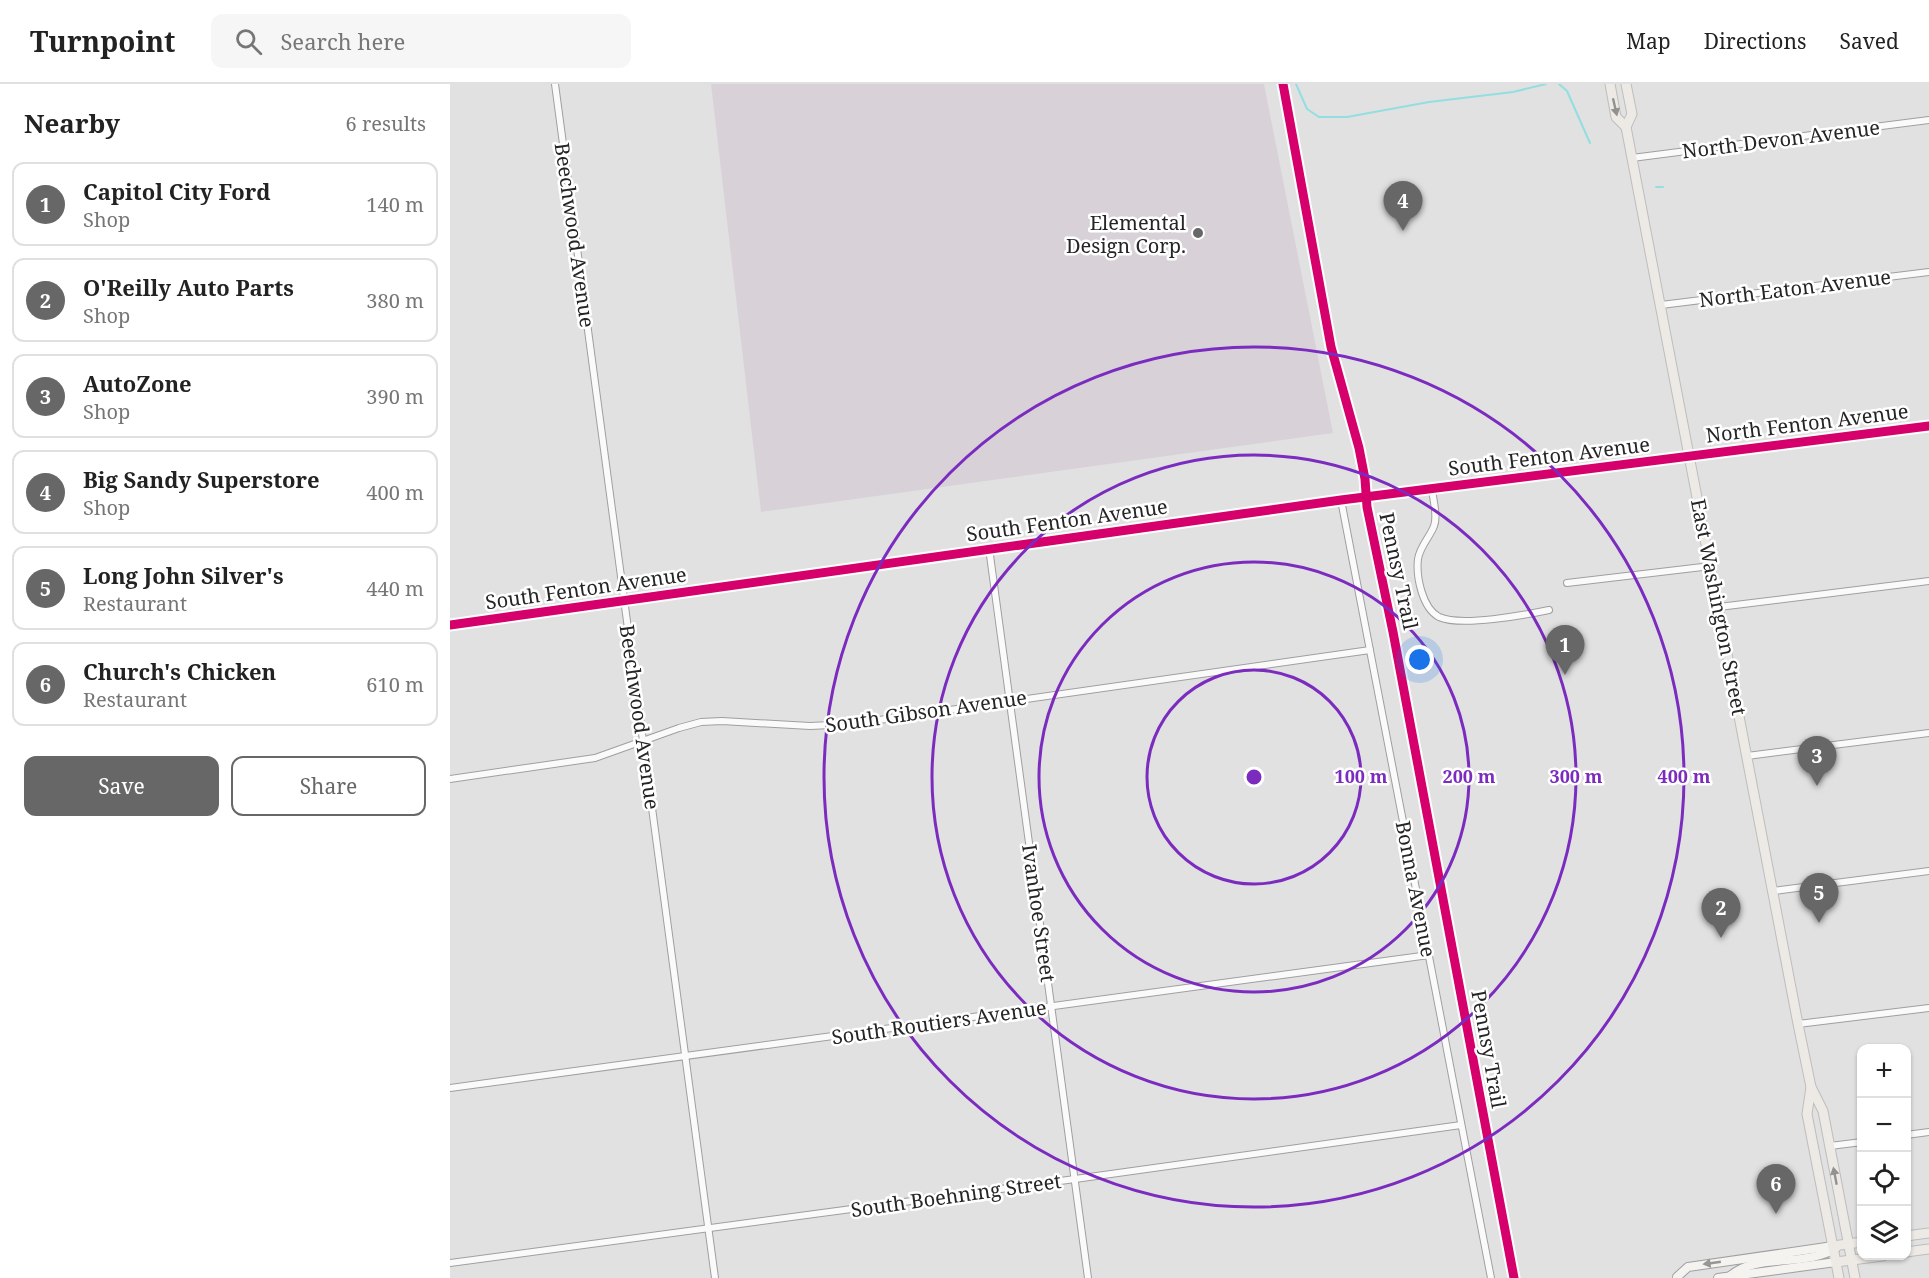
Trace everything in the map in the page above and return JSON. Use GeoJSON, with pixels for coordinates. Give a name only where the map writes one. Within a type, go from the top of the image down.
{"type":"FeatureCollection","features":[{"type":"Feature","properties":{"kind":"main road","name":"East Washington Street"},"geometry":{"type":"LineString","coordinates":[[1610,84],[1616,117],[1626,127],[1798,1024],[1811,1087],[1823,1111],[1830,1146],[1846,1233],[1838,1246]]}},
{"type":"Feature","properties":{"kind":"main road","name":"East Washington Street"},"geometry":{"type":"LineString","coordinates":[[1626,84],[1632,114],[1626,127]]}},
{"type":"Feature","properties":{"kind":"main road","name":"East Washington Street"},"geometry":{"type":"LineString","coordinates":[[1811,1087],[1807,1114],[1838,1246],[1843,1261],[1855,1278]]}},
{"type":"Feature","properties":{"kind":"main road"},"geometry":{"type":"LineString","coordinates":[[1911,1235],[1929,1233]]}},
{"type":"Feature","properties":{"kind":"main road"},"geometry":{"type":"LineString","coordinates":[[1668,1278],[1679,1277],[1688,1267],[1857,1243]]}},
{"type":"Feature","properties":{"kind":"main road","name":"East Washington Street"},"geometry":{"type":"LineString","coordinates":[[1838,1246],[1843,1261],[1839,1278]]}},
{"type":"Feature","properties":{"kind":"main road"},"geometry":{"type":"LineString","coordinates":[[1729,1276],[1736,1269],[1824,1255],[1838,1246]]}},
{"type":"Feature","properties":{"kind":"main road"},"geometry":{"type":"LineString","coordinates":[[1911,1251],[1929,1249]]}},
{"type":"Feature","properties":{"kind":"main road"},"geometry":{"type":"LineString","coordinates":[[1718,1278],[1857,1259]]}},
{"type":"Feature","properties":{"kind":"street","name":"Beechwood Avenue"},"geometry":{"type":"LineString","coordinates":[[555,84],[715,1278]]}},
{"type":"Feature","properties":{"kind":"street","name":"North Devon Avenue"},"geometry":{"type":"LineString","coordinates":[[1632,158],[1929,120]]}},
{"type":"Feature","properties":{"kind":"street","name":"North Eaton Avenue"},"geometry":{"type":"LineString","coordinates":[[1661,305],[1929,272]]}},
{"type":"Feature","properties":{"kind":"street","name":"North Fenton Avenue"},"geometry":{"type":"LineString","coordinates":[[1690,456],[1929,426]]}},
{"type":"Feature","properties":{"kind":"street","name":"South Fenton Avenue"},"geometry":{"type":"LineString","coordinates":[[450,625],[1341,500],[1690,456]]}},
{"type":"Feature","properties":{"kind":"street"},"geometry":{"type":"LineString","coordinates":[[1432,489],[1435,524],[1419,553],[1418,561],[1421,588],[1433,612],[1439,617],[1449,619],[1476,620],[1528,615],[1549,610]]}},
{"type":"Feature","properties":{"kind":"street","name":"Bonna Avenue"},"geometry":{"type":"LineString","coordinates":[[1341,500],[1491,1278]]}},
{"type":"Feature","properties":{"kind":"street","name":"Ivanhoe Street"},"geometry":{"type":"LineString","coordinates":[[989,548],[1088,1278]]}},
{"type":"Feature","properties":{"kind":"street"},"geometry":{"type":"LineString","coordinates":[[1567,583],[1711,566]]}},
{"type":"Feature","properties":{"kind":"street"},"geometry":{"type":"LineString","coordinates":[[1719,607],[1929,581]]}},
{"type":"Feature","properties":{"kind":"street","name":"South Gibson Avenue"},"geometry":{"type":"LineString","coordinates":[[450,780],[588,760],[685,726],[705,722],[801,726],[837,725],[1370,650]]}},
{"type":"Feature","properties":{"kind":"street"},"geometry":{"type":"LineString","coordinates":[[1747,756],[1929,733]]}},
{"type":"Feature","properties":{"kind":"street"},"geometry":{"type":"LineString","coordinates":[[1773,891],[1929,871]]}},
{"type":"Feature","properties":{"kind":"street","name":"South Routiers Avenue"},"geometry":{"type":"LineString","coordinates":[[450,1089],[1428,955]]}},
{"type":"Feature","properties":{"kind":"street"},"geometry":{"type":"LineString","coordinates":[[1798,1024],[1929,1008]]}},
{"type":"Feature","properties":{"kind":"street","name":"South Boehning Street"},"geometry":{"type":"LineString","coordinates":[[450,1263],[1461,1125]]}},
{"type":"Feature","properties":{"kind":"street"},"geometry":{"type":"LineString","coordinates":[[1911,1134],[1929,1132]]}},
{"type":"Feature","properties":{"kind":"street"},"geometry":{"type":"LineString","coordinates":[[1830,1146],[1857,1143]]}},
{"type":"Feature","properties":{"kind":"shaded area"},"geometry":{"type":"Polygon","coordinates":[[[711,84],[1264,84],[1333,433],[761,512],[711,84]]]}},
{"type":"Feature","properties":{"kind":"waterway"},"geometry":{"type":"LineString","coordinates":[[1296,84],[1307,109],[1319,117],[1347,117],[1429,102],[1513,92],[1546,84]]}},
{"type":"Feature","properties":{"kind":"waterway"},"geometry":{"type":"LineString","coordinates":[[1559,84],[1567,91],[1590,143]]}},
{"type":"Feature","properties":{"kind":"waterway"},"geometry":{"type":"LineString","coordinates":[[1656,187],[1663,187]]}},
{"type":"Feature","properties":{"kind":"cycle path","name":"Pennsy Trail"},"geometry":{"type":"LineString","coordinates":[[1283,84],[1331,347],[1359,448],[1365,479],[1367,507],[1393,632],[1514,1278]]}},
{"type":"Feature","properties":{"kind":"cycle path"},"geometry":{"type":"LineString","coordinates":[[450,625],[1341,500],[1929,426]]}},
{"type":"Feature","properties":{"kind":"place","name":"Big Sandy Superstore"},"geometry":{"type":"Point","coordinates":[1403,231]}},
{"type":"Feature","properties":{"kind":"place","name":"Elemental Design Corp."},"geometry":{"type":"Point","coordinates":[1198,233]}},
{"type":"Feature","properties":{"kind":"place","name":"Capitol City Ford"},"geometry":{"type":"Point","coordinates":[1565,675]}},
{"type":"Feature","properties":{"kind":"place","name":"AutoZone"},"geometry":{"type":"Point","coordinates":[1817,786]}},
{"type":"Feature","properties":{"kind":"place","name":"Long John Silver's"},"geometry":{"type":"Point","coordinates":[1819,923]}},
{"type":"Feature","properties":{"kind":"place","name":"O'Reilly Auto Parts"},"geometry":{"type":"Point","coordinates":[1721,938]}},
{"type":"Feature","properties":{"kind":"place","name":"Church's Chicken"},"geometry":{"type":"Point","coordinates":[1776,1214]}}]}
